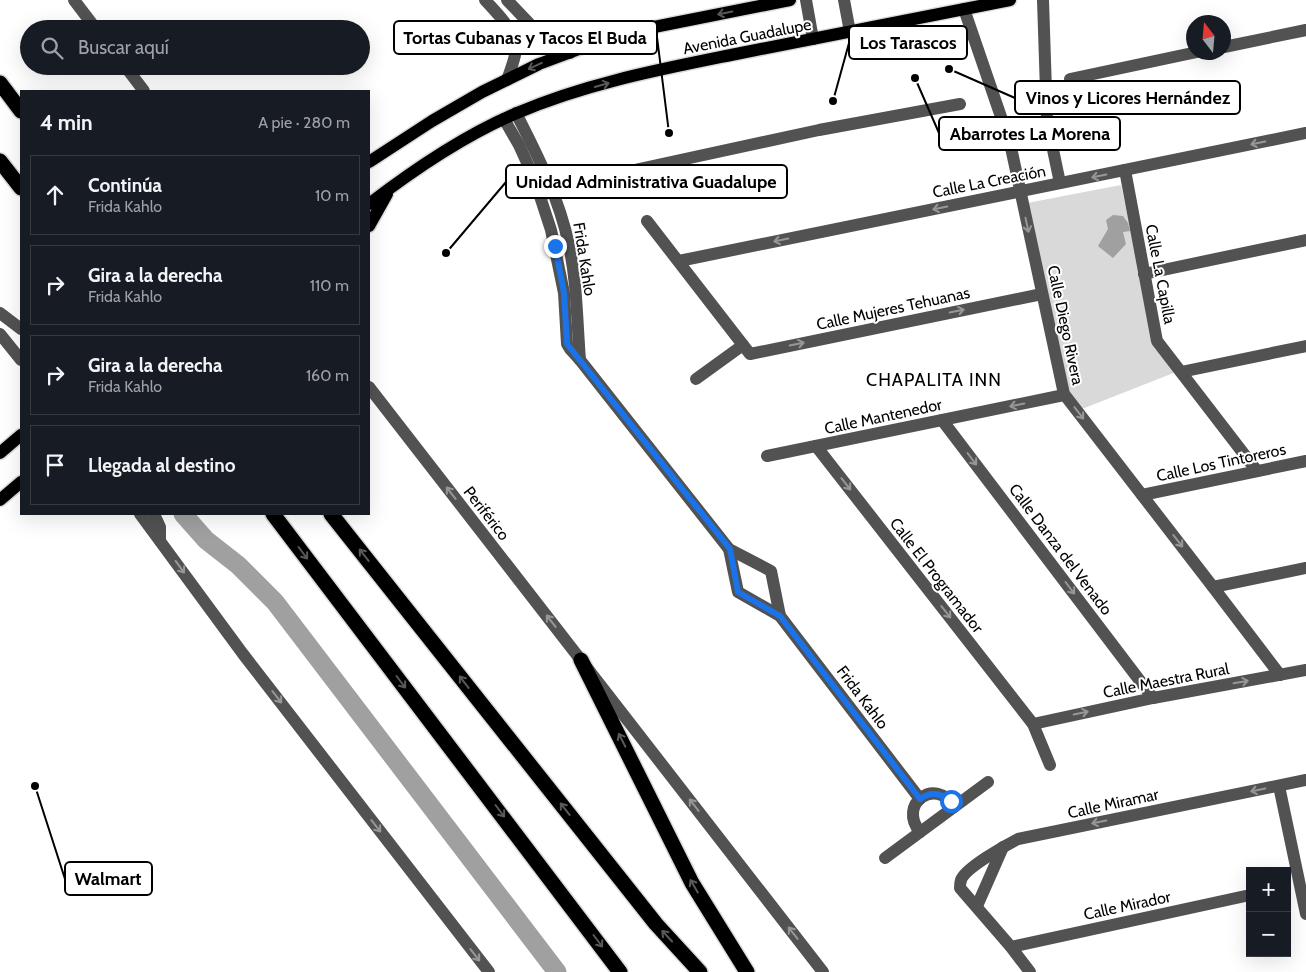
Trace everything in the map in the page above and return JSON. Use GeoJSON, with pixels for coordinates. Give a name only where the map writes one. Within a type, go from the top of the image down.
{"type":"FeatureCollection","features":[{"type":"Feature","properties":{"kind":"highway"},"geometry":{"type":"LineString","coordinates":[[0,83],[20,110]]}},
{"type":"Feature","properties":{"kind":"highway"},"geometry":{"type":"LineString","coordinates":[[0,162],[20,187]]}},
{"type":"Feature","properties":{"kind":"highway"},"geometry":{"type":"LineString","coordinates":[[274,515],[620,972]]}},
{"type":"Feature","properties":{"kind":"highway"},"geometry":{"type":"LineString","coordinates":[[332,515],[656,924],[700,972]]}},
{"type":"Feature","properties":{"kind":"highway"},"geometry":{"type":"LineString","coordinates":[[580,660],[692,883],[747,972]]}},
{"type":"Feature","properties":{"kind":"main road","name":"Avenida Guadalupe"},"geometry":{"type":"LineString","coordinates":[[370,161],[432,121],[507,80],[539,64],[606,38],[790,0]]}},
{"type":"Feature","properties":{"kind":"main road","name":"Avenida Guadalupe"},"geometry":{"type":"LineString","coordinates":[[370,203],[390,188],[475,134],[516,113],[552,99],[637,75],[1010,0]]}},
{"type":"Feature","properties":{"kind":"main road"},"geometry":{"type":"LineString","coordinates":[[370,224],[390,188]]}},
{"type":"Feature","properties":{"kind":"main road"},"geometry":{"type":"LineString","coordinates":[[0,453],[20,436]]}},
{"type":"Feature","properties":{"kind":"main road"},"geometry":{"type":"LineString","coordinates":[[0,500],[20,483]]}},
{"type":"Feature","properties":{"kind":"street"},"geometry":{"type":"LineString","coordinates":[[74,0],[89,20]]}},
{"type":"Feature","properties":{"kind":"street"},"geometry":{"type":"LineString","coordinates":[[485,0],[515,38],[516,50],[507,80]]}},
{"type":"Feature","properties":{"kind":"street"},"geometry":{"type":"LineString","coordinates":[[806,0],[813,39]]}},
{"type":"Feature","properties":{"kind":"street"},"geometry":{"type":"LineString","coordinates":[[844,0],[850,32]]}},
{"type":"Feature","properties":{"kind":"street"},"geometry":{"type":"LineString","coordinates":[[1043,0],[1048,121],[1060,183]]}},
{"type":"Feature","properties":{"kind":"street"},"geometry":{"type":"LineString","coordinates":[[498,15],[509,3],[543,38],[570,53]]}},
{"type":"Feature","properties":{"kind":"street","name":"Calle Diego Rivera"},"geometry":{"type":"LineString","coordinates":[[964,9],[1010,143],[1064,395],[1280,675]]}},
{"type":"Feature","properties":{"kind":"street"},"geometry":{"type":"LineString","coordinates":[[1231,46],[1306,30]]}},
{"type":"Feature","properties":{"kind":"street"},"geometry":{"type":"LineString","coordinates":[[1070,79],[1186,54]]}},
{"type":"Feature","properties":{"kind":"street"},"geometry":{"type":"LineString","coordinates":[[131,75],[141,89]]}},
{"type":"Feature","properties":{"kind":"street"},"geometry":{"type":"LineString","coordinates":[[541,195],[639,169],[819,130],[960,104]]}},
{"type":"Feature","properties":{"kind":"street","name":"Frida Kahlo"},"geometry":{"type":"LineString","coordinates":[[516,113],[554,192],[564,225],[576,291],[580,360]]}},
{"type":"Feature","properties":{"kind":"street","name":"Frida Kahlo"},"geometry":{"type":"LineString","coordinates":[[504,119],[520,145],[541,195],[559,262],[564,293],[567,344],[730,549],[771,571],[780,616]]}},
{"type":"Feature","properties":{"kind":"street","name":"Calle La Creación"},"geometry":{"type":"LineString","coordinates":[[679,261],[1306,133]]}},
{"type":"Feature","properties":{"kind":"street","name":"Calle La Capilla"},"geometry":{"type":"LineString","coordinates":[[1124,170],[1157,341],[1257,471]]}},
{"type":"Feature","properties":{"kind":"street"},"geometry":{"type":"LineString","coordinates":[[647,221],[746,350]]}},
{"type":"Feature","properties":{"kind":"street"},"geometry":{"type":"LineString","coordinates":[[1144,274],[1306,240]]}},
{"type":"Feature","properties":{"kind":"street","name":"Calle Mujeres Tehuanas"},"geometry":{"type":"LineString","coordinates":[[696,379],[746,350],[1042,294]]}},
{"type":"Feature","properties":{"kind":"street"},"geometry":{"type":"LineString","coordinates":[[0,314],[20,328]]}},
{"type":"Feature","properties":{"kind":"street"},"geometry":{"type":"LineString","coordinates":[[0,334],[20,359]]}},
{"type":"Feature","properties":{"kind":"street"},"geometry":{"type":"LineString","coordinates":[[1181,372],[1306,346]]}},
{"type":"Feature","properties":{"kind":"street","name":"Periférico"},"geometry":{"type":"LineString","coordinates":[[370,388],[823,972]]}},
{"type":"Feature","properties":{"kind":"street","name":"Calle Mantenedor"},"geometry":{"type":"LineString","coordinates":[[767,456],[1064,395]]}},
{"type":"Feature","properties":{"kind":"street","name":"Calle Danza del Venado"},"geometry":{"type":"LineString","coordinates":[[942,420],[1154,698]]}},
{"type":"Feature","properties":{"kind":"street","name":"Calle El Programador"},"geometry":{"type":"LineString","coordinates":[[816,446],[1033,724],[1050,765]]}},
{"type":"Feature","properties":{"kind":"street","name":"Calle Los Tintoreros"},"geometry":{"type":"LineString","coordinates":[[1142,495],[1306,461]]}},
{"type":"Feature","properties":{"kind":"street"},"geometry":{"type":"LineString","coordinates":[[141,515],[243,654],[489,972]]}},
{"type":"Feature","properties":{"kind":"street"},"geometry":{"type":"LineString","coordinates":[[154,515],[160,527],[160,541]]}},
{"type":"Feature","properties":{"kind":"street","name":"Frida Kahlo"},"geometry":{"type":"LineString","coordinates":[[730,549],[738,592],[780,616],[920,799]]}},
{"type":"Feature","properties":{"kind":"street"},"geometry":{"type":"LineString","coordinates":[[1213,587],[1306,568]]}},
{"type":"Feature","properties":{"kind":"street","name":"Calle Maestra Rural"},"geometry":{"type":"LineString","coordinates":[[1033,724],[1154,698],[1306,670]]}},
{"type":"Feature","properties":{"kind":"street","name":"Calle Miramar"},"geometry":{"type":"LineString","coordinates":[[973,902],[960,888],[961,879],[968,871],[1003,846],[1018,839],[1306,780]]}},
{"type":"Feature","properties":{"kind":"street"},"geometry":{"type":"LineString","coordinates":[[886,858],[988,782]]}},
{"type":"Feature","properties":{"kind":"street"},"geometry":{"type":"LineString","coordinates":[[1279,786],[1298,885],[1306,914]]}},
{"type":"Feature","properties":{"kind":"street"},"geometry":{"type":"LineString","coordinates":[[920,832],[913,820],[912,813],[914,806],[920,799],[931,793],[938,794],[945,796],[954,807]]}},
{"type":"Feature","properties":{"kind":"street"},"geometry":{"type":"LineString","coordinates":[[1003,846],[973,902],[1030,972]]}},
{"type":"Feature","properties":{"kind":"street","name":"Calle Mirador"},"geometry":{"type":"LineString","coordinates":[[1011,947],[1246,896]]}},
{"type":"Feature","properties":{"kind":"shaded area"},"geometry":{"type":"Polygon","coordinates":[[[1121,185],[1150,322],[1176,372],[1082,409],[1069,394],[1027,203],[1121,185]]]}},
{"type":"Feature","properties":{"kind":"shaded area"},"geometry":{"type":"Polygon","coordinates":[[[1113,215],[1123,216],[1128,223],[1130,231],[1123,232],[1126,244],[1113,258],[1098,246],[1108,229],[1106,220],[1113,215]]]}},
{"type":"Feature","properties":{"kind":"waterway"},"geometry":{"type":"LineString","coordinates":[[184,515],[206,540],[238,565],[275,602],[557,972]]}},
{"type":"Feature","properties":{"kind":"place","name":"Vinos y Licores Hernández"},"geometry":{"type":"Point","coordinates":[949,69]}},
{"type":"Feature","properties":{"kind":"place","name":"Abarrotes La Morena"},"geometry":{"type":"Point","coordinates":[915,78]}},
{"type":"Feature","properties":{"kind":"place","name":"Los Tarascos"},"geometry":{"type":"Point","coordinates":[833,101]}},
{"type":"Feature","properties":{"kind":"place","name":"Tortas Cubanas y Tacos El Buda"},"geometry":{"type":"Point","coordinates":[669,133]}},
{"type":"Feature","properties":{"kind":"place","name":"Unidad Administrativa Guadalupe"},"geometry":{"type":"Point","coordinates":[446,253]}},
{"type":"Feature","properties":{"kind":"place","name":"Walmart"},"geometry":{"type":"Point","coordinates":[35,786]}},
{"type":"Feature","properties":{"kind":"district","name":"CHAPALITA INN"},"geometry":{"type":"Point","coordinates":[934,380]}},
{"type":"Feature","properties":{"kind":"route"},"geometry":{"type":"LineString","coordinates":[[555,246],[564,293],[567,344],[730,549],[738,592],[780,616],[920,799],[931,793],[945,796],[951,801]]}}]}
